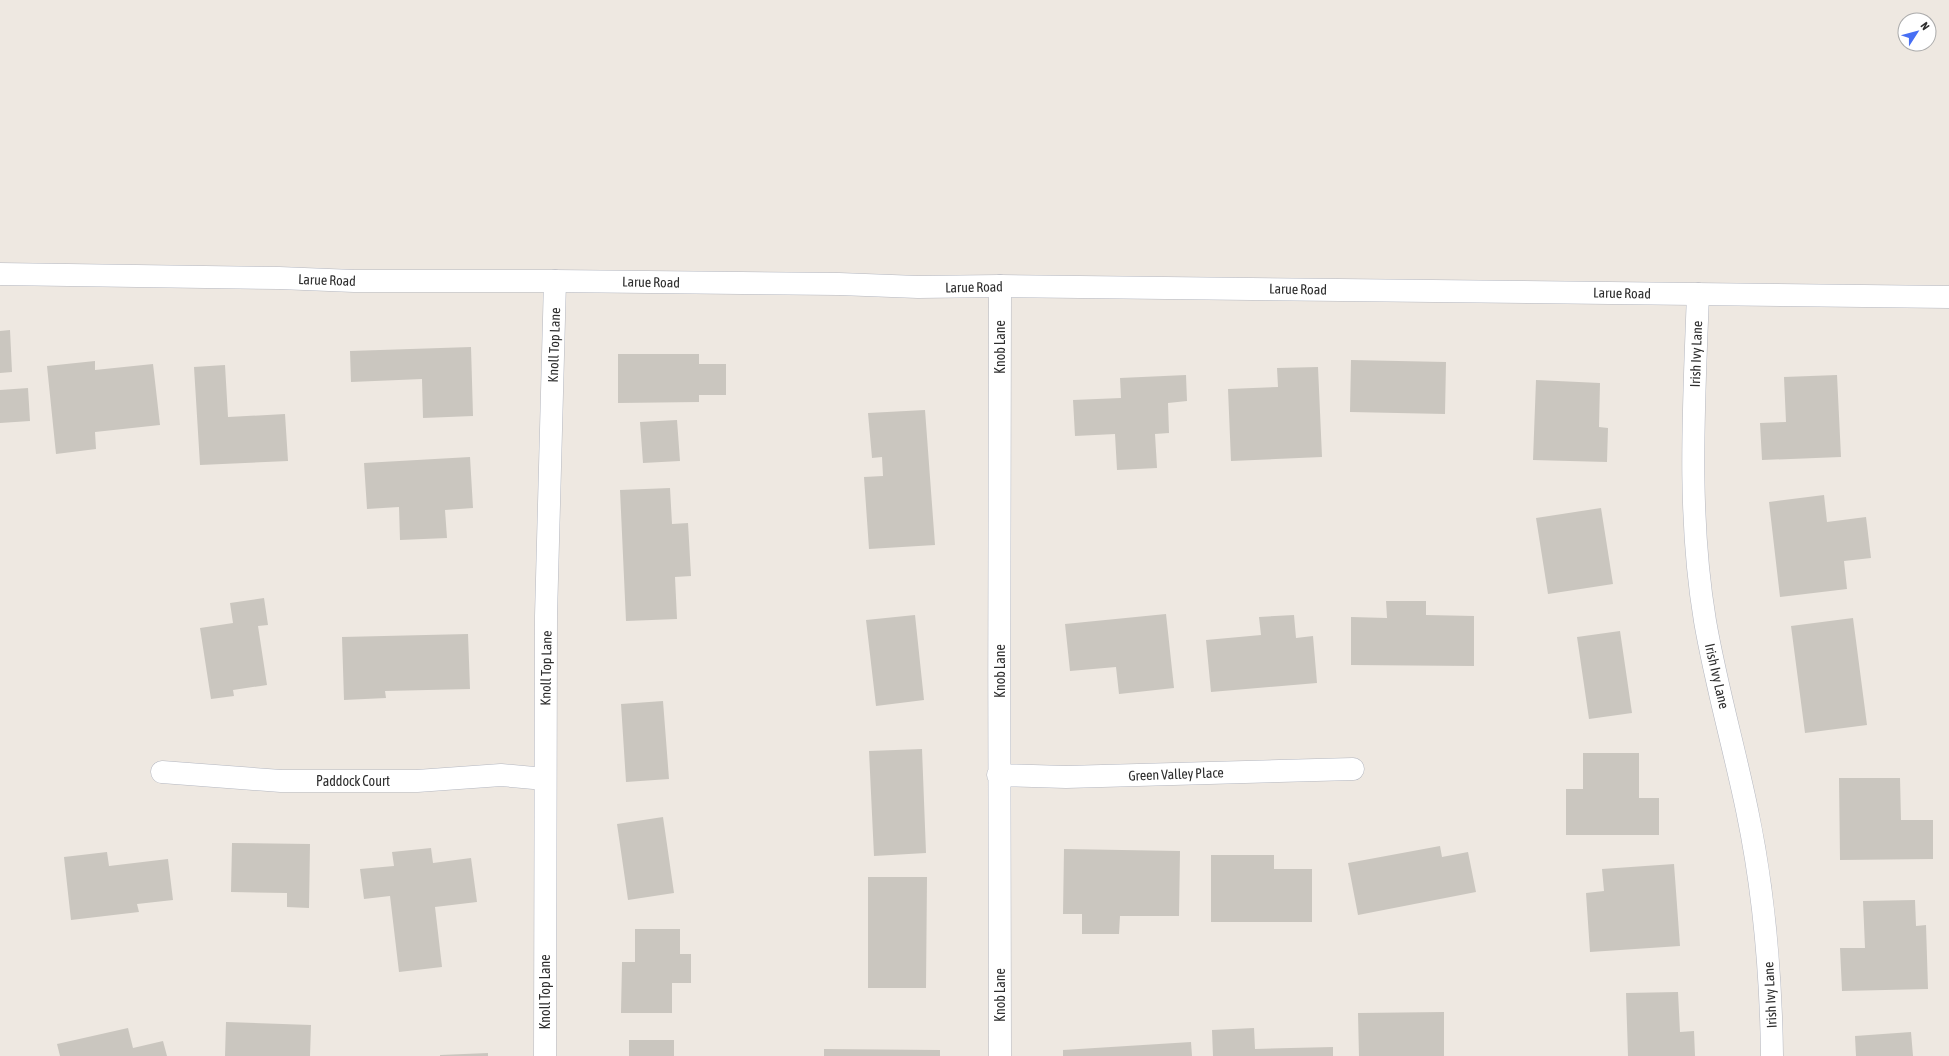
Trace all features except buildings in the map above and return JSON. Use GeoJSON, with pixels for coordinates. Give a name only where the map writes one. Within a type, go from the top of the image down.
{"type":"FeatureCollection","features":[{"type":"Feature","properties":{"kind":"street","name":"Larue Road"},"geometry":{"type":"LineString","coordinates":[[0,274],[279,278],[354,281],[555,281],[839,284],[918,287],[1000,286],[1949,297]]}},
{"type":"Feature","properties":{"kind":"street","name":"Knoll Top Lane"},"geometry":{"type":"LineString","coordinates":[[545,1056],[544,779],[546,616],[555,281]]}},
{"type":"Feature","properties":{"kind":"street","name":"Knob Lane"},"geometry":{"type":"LineString","coordinates":[[1000,286],[1000,688],[998,775],[1000,1056]]}},
{"type":"Feature","properties":{"kind":"street","name":"Irish Ivy Lane"},"geometry":{"type":"LineString","coordinates":[[1698,294],[1692,448],[1695,528],[1705,621],[1748,812],[1764,911],[1771,1011],[1772,1056]]}},
{"type":"Feature","properties":{"kind":"street","name":"Green Valley Place"},"geometry":{"type":"LineString","coordinates":[[998,775],[1066,776],[1353,769]]}},
{"type":"Feature","properties":{"kind":"street","name":"Paddock Court"},"geometry":{"type":"LineString","coordinates":[[162,772],[281,781],[417,781],[502,775],[544,779]]}}]}
